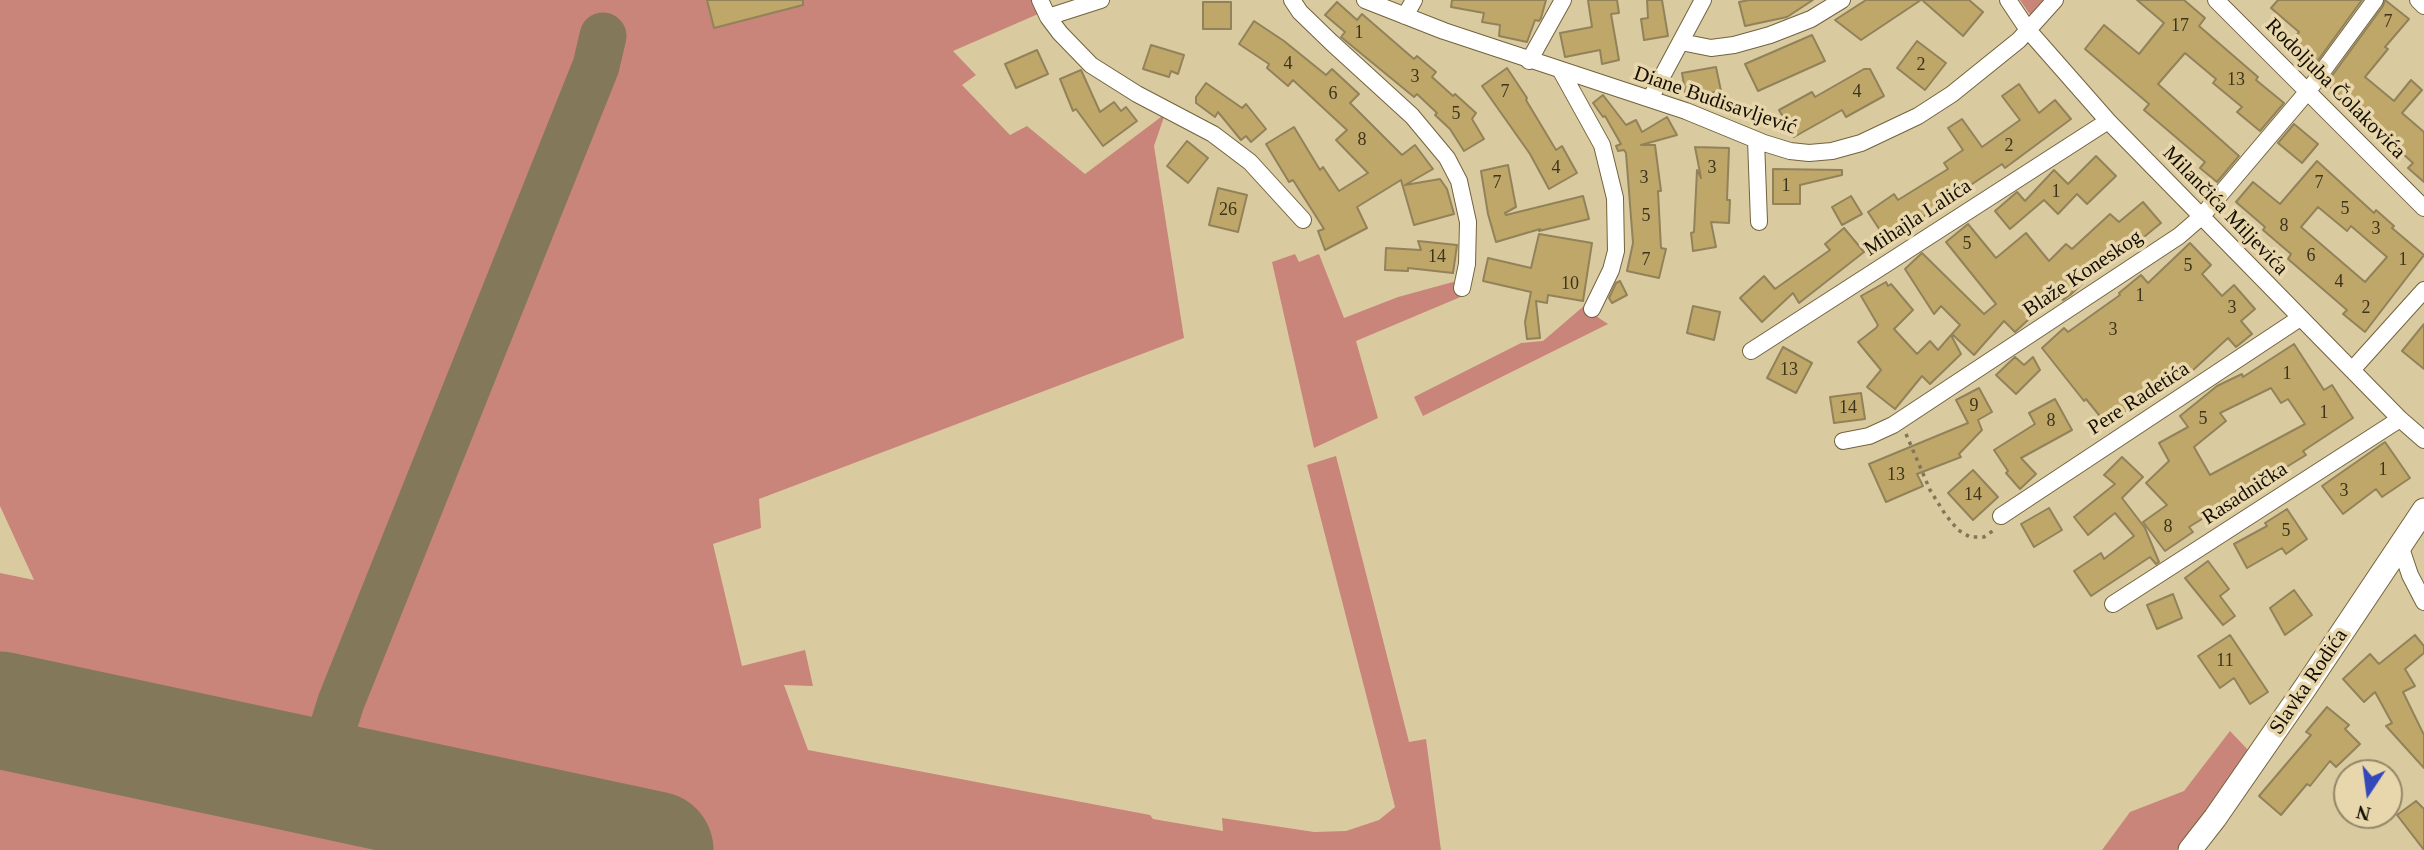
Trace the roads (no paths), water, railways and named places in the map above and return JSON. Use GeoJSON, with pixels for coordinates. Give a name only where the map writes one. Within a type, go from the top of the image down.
{"type":"FeatureCollection","features":[{"type":"Feature","properties":{"kind":"main road","name":"Slavka Rodića"},"geometry":{"type":"LineString","coordinates":[[2190,850],[2305,688],[2424,510]]}},
{"type":"Feature","properties":{"kind":"street"},"geometry":{"type":"LineString","coordinates":[[1040,0],[1048,17],[1074,50],[1108,78],[1213,134],[1250,162],[1303,220]]}},
{"type":"Feature","properties":{"kind":"street"},"geometry":{"type":"LineString","coordinates":[[1048,17],[1101,0]]}},
{"type":"Feature","properties":{"kind":"street"},"geometry":{"type":"LineString","coordinates":[[1292,0],[1300,12],[1412,116],[1447,158],[1459,181],[1468,222],[1467,264],[1462,288]]}},
{"type":"Feature","properties":{"kind":"street","name":"Diane Budisavljević"},"geometry":{"type":"LineString","coordinates":[[1365,0],[1529,61],[1686,111],[1756,140],[1790,151],[1809,153],[1832,151],[1861,143],[1918,116],[1952,94],[2019,40],[2055,0]]}},
{"type":"Feature","properties":{"kind":"street"},"geometry":{"type":"LineString","coordinates":[[1405,16],[1414,0]]}},
{"type":"Feature","properties":{"kind":"street"},"geometry":{"type":"LineString","coordinates":[[1529,61],[1563,0]]}},
{"type":"Feature","properties":{"kind":"street"},"geometry":{"type":"LineString","coordinates":[[1650,99],[1703,0]]}},
{"type":"Feature","properties":{"kind":"street"},"geometry":{"type":"LineString","coordinates":[[1681,42],[1711,48],[1734,45],[1811,19],[1842,0]]}},
{"type":"Feature","properties":{"kind":"street","name":"Milančića Miljevića"},"geometry":{"type":"LineString","coordinates":[[2008,0],[2028,30],[2108,121],[2400,419],[2424,440]]}},
{"type":"Feature","properties":{"kind":"street","name":"Rodoljuba Čolakovića"},"geometry":{"type":"LineString","coordinates":[[2216,0],[2424,208]]}},
{"type":"Feature","properties":{"kind":"street","name":"Blaže Koneskog"},"geometry":{"type":"LineString","coordinates":[[1843,441],[1869,436],[1900,421],[2179,236],[2201,217],[2308,91],[2375,0]]}},
{"type":"Feature","properties":{"kind":"street"},"geometry":{"type":"LineString","coordinates":[[2418,0],[2424,6]]}},
{"type":"Feature","properties":{"kind":"street"},"geometry":{"type":"LineString","coordinates":[[1561,71],[1602,145],[1615,198],[1617,227],[1614,261],[1592,309]]}},
{"type":"Feature","properties":{"kind":"street","name":"Mihajla Lalića"},"geometry":{"type":"LineString","coordinates":[[1751,351],[2108,121]]}},
{"type":"Feature","properties":{"kind":"street"},"geometry":{"type":"LineString","coordinates":[[1756,140],[1759,222]]}},
{"type":"Feature","properties":{"kind":"street"},"geometry":{"type":"LineString","coordinates":[[2352,370],[2424,290]]}},
{"type":"Feature","properties":{"kind":"street","name":"Pere Radetića"},"geometry":{"type":"LineString","coordinates":[[2001,516],[2300,318]]}},
{"type":"Feature","properties":{"kind":"street","name":"Rasadnička"},"geometry":{"type":"LineString","coordinates":[[2113,604],[2400,419]]}},
{"type":"Feature","properties":{"kind":"street"},"geometry":{"type":"LineString","coordinates":[[2400,545],[2410,575],[2424,602]]}}]}
